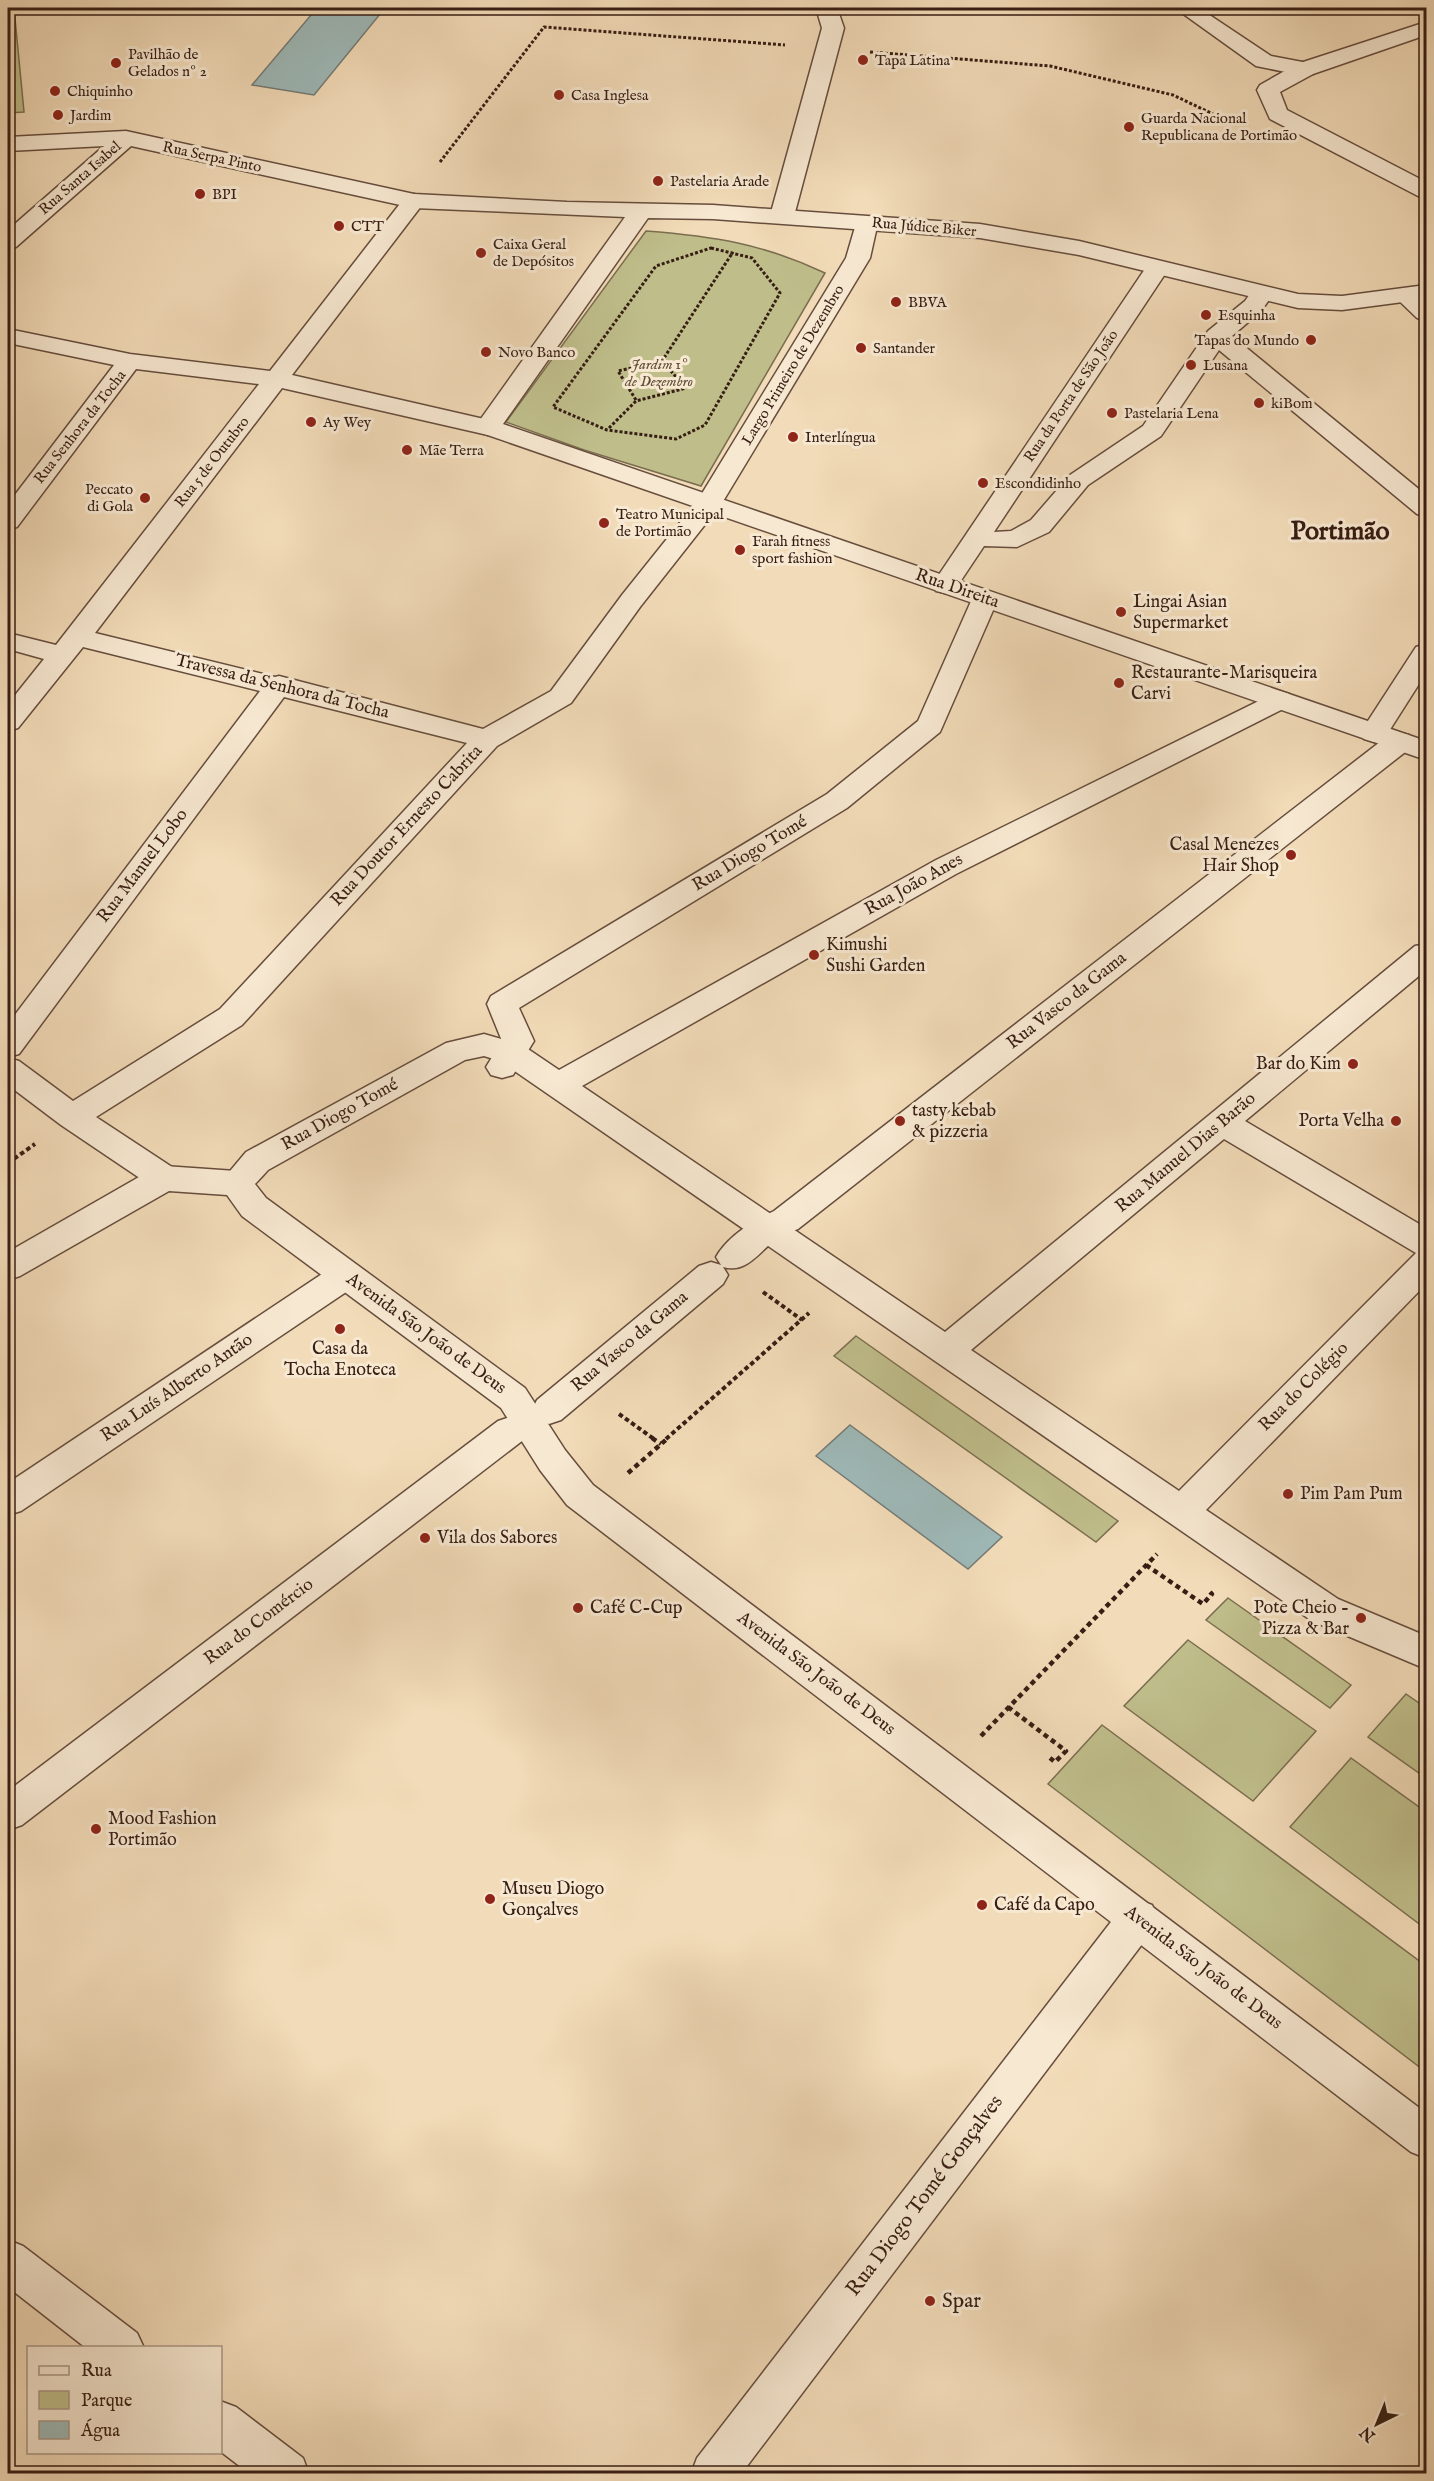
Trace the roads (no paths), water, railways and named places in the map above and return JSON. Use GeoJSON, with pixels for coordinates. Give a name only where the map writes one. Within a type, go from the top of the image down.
{"type":"FeatureCollection","features":[{"type":"Feature","properties":{"kind":"street"},"geometry":{"type":"LineString","coordinates":[[782,216],[833,28],[827,8]]}},
{"type":"Feature","properties":{"kind":"street"},"geometry":{"type":"LineString","coordinates":[[1186,8],[1264,61],[1305,69]]}},
{"type":"Feature","properties":{"kind":"street"},"geometry":{"type":"LineString","coordinates":[[1426,28],[1305,69],[1268,90],[1278,114],[1426,191]]}},
{"type":"Feature","properties":{"kind":"street","name":"Rua Serpa Pinto"},"geometry":{"type":"LineString","coordinates":[[8,144],[126,138],[414,201]]}},
{"type":"Feature","properties":{"kind":"street","name":"Rua Santa Isabel"},"geometry":{"type":"LineString","coordinates":[[8,242],[126,138]]}},
{"type":"Feature","properties":{"kind":"street","name":"Rua Júdice Biker"},"geometry":{"type":"LineString","coordinates":[[414,201],[640,212],[713,212],[980,231],[1079,248],[1298,301],[1342,303],[1416,294]]}},
{"type":"Feature","properties":{"kind":"street","name":"Rua 5 de Outubro"},"geometry":{"type":"LineString","coordinates":[[8,722],[414,201]]}},
{"type":"Feature","properties":{"kind":"street"},"geometry":{"type":"LineString","coordinates":[[488,426],[640,212]]}},
{"type":"Feature","properties":{"kind":"street","name":"Largo Primeiro de Dezembro"},"geometry":{"type":"LineString","coordinates":[[709,503],[858,258],[866,222]]}},
{"type":"Feature","properties":{"kind":"street","name":"Rua da Porta de São João"},"geometry":{"type":"LineString","coordinates":[[945,585],[1157,268]]}},
{"type":"Feature","properties":{"kind":"street"},"geometry":{"type":"LineString","coordinates":[[978,536],[994,540],[1017,538],[1040,526],[1079,480],[1152,431],[1217,336],[1253,306],[1262,293]]}},
{"type":"Feature","properties":{"kind":"street"},"geometry":{"type":"LineString","coordinates":[[1416,294],[1426,313]]}},
{"type":"Feature","properties":{"kind":"street","name":"Rua Direita"},"geometry":{"type":"LineString","coordinates":[[8,336],[130,362],[276,379],[488,426],[1400,742]]}},
{"type":"Feature","properties":{"kind":"street"},"geometry":{"type":"LineString","coordinates":[[1217,336],[1426,508]]}},
{"type":"Feature","properties":{"kind":"street","name":"Rua Senhora da Tocha"},"geometry":{"type":"LineString","coordinates":[[8,521],[130,362]]}},
{"type":"Feature","properties":{"kind":"street","name":"Rua Doutor Ernesto Cabrita"},"geometry":{"type":"LineString","coordinates":[[72,1117],[231,1017],[488,739],[561,697],[631,601],[709,503]]}},
{"type":"Feature","properties":{"kind":"street","name":"Rua Diogo Tomé"},"geometry":{"type":"LineString","coordinates":[[236,1183],[257,1161],[457,1051],[499,1055],[518,1041],[502,1004],[837,801],[930,726],[985,599]]}},
{"type":"Feature","properties":{"kind":"street","name":"Travessa da Senhora da Tocha"},"geometry":{"type":"LineString","coordinates":[[8,640],[69,646],[279,685],[488,739]]}},
{"type":"Feature","properties":{"kind":"street","name":"Rua Vasco da Gama"},"geometry":{"type":"LineString","coordinates":[[549,1410],[766,1229],[786,1220],[1400,742],[1426,653]]}},
{"type":"Feature","properties":{"kind":"street","name":"Rua Manuel Lobo"},"geometry":{"type":"LineString","coordinates":[[8,1046],[279,685]]}},
{"type":"Feature","properties":{"kind":"street","name":"Rua João Anes"},"geometry":{"type":"LineString","coordinates":[[558,1085],[946,867],[1279,700]]}},
{"type":"Feature","properties":{"kind":"street","name":"Rua Manuel Dias Barão"},"geometry":{"type":"LineString","coordinates":[[946,1351],[1426,954]]}},
{"type":"Feature","properties":{"kind":"street"},"geometry":{"type":"LineString","coordinates":[[499,1055],[558,1085],[1326,1610],[1422,1645]]}},
{"type":"Feature","properties":{"kind":"street"},"geometry":{"type":"LineString","coordinates":[[8,1069],[72,1117],[164,1178],[236,1183]]}},
{"type":"Feature","properties":{"kind":"street"},"geometry":{"type":"LineString","coordinates":[[1223,1123],[1426,1245]]}},
{"type":"Feature","properties":{"kind":"street"},"geometry":{"type":"LineString","coordinates":[[8,1267],[164,1178]]}},
{"type":"Feature","properties":{"kind":"street","name":"Avenida São João de Deus"},"geometry":{"type":"LineString","coordinates":[[236,1183],[254,1207],[513,1398],[559,1473],[580,1495],[1426,2138]]}},
{"type":"Feature","properties":{"kind":"street","name":"Rua do Colégio"},"geometry":{"type":"LineString","coordinates":[[1182,1511],[1426,1263]]}},
{"type":"Feature","properties":{"kind":"street","name":"Rua Luís Alberto Antão"},"geometry":{"type":"LineString","coordinates":[[8,1501],[346,1275]]}},
{"type":"Feature","properties":{"kind":"street","name":"Rua do Comércio"},"geometry":{"type":"LineString","coordinates":[[8,1813],[510,1431]]}},
{"type":"Feature","properties":{"kind":"street","name":"Rua Diogo Tomé Gonçalves"},"geometry":{"type":"LineString","coordinates":[[713,2474],[1138,1918]]}},
{"type":"Feature","properties":{"kind":"street"},"geometry":{"type":"LineString","coordinates":[[8,2261],[119,2346]]}},
{"type":"Feature","properties":{"kind":"street"},"geometry":{"type":"LineString","coordinates":[[222,2425],[287,2474]]}},
{"type":"Feature","properties":{"kind":"water"},"geometry":{"type":"Polygon","coordinates":[[[317,8],[385,8],[314,95],[252,85],[317,8]]]}},
{"type":"Feature","properties":{"kind":"water"},"geometry":{"type":"Polygon","coordinates":[[[850,1425],[1002,1537],[968,1569],[816,1456],[850,1425]]]}},
{"type":"Feature","properties":{"kind":"place","name":"Tapa Latina"},"geometry":{"type":"Point","coordinates":[863,60]}},
{"type":"Feature","properties":{"kind":"place","name":"Pavilhão de Gelados nº 2"},"geometry":{"type":"Point","coordinates":[116,63]}},
{"type":"Feature","properties":{"kind":"place","name":"Chiquinho"},"geometry":{"type":"Point","coordinates":[55,91]}},
{"type":"Feature","properties":{"kind":"place","name":"Casa Inglesa"},"geometry":{"type":"Point","coordinates":[559,95]}},
{"type":"Feature","properties":{"kind":"place","name":"Jardim"},"geometry":{"type":"Point","coordinates":[58,115]}},
{"type":"Feature","properties":{"kind":"place","name":"Guarda Nacional Republicana de Portimão"},"geometry":{"type":"Point","coordinates":[1129,127]}},
{"type":"Feature","properties":{"kind":"place","name":"Pastelaria Arade"},"geometry":{"type":"Point","coordinates":[658,181]}},
{"type":"Feature","properties":{"kind":"place","name":"BPI"},"geometry":{"type":"Point","coordinates":[200,194]}},
{"type":"Feature","properties":{"kind":"place","name":"CTT"},"geometry":{"type":"Point","coordinates":[339,226]}},
{"type":"Feature","properties":{"kind":"place","name":"Caixa Geral de Depósitos"},"geometry":{"type":"Point","coordinates":[481,253]}},
{"type":"Feature","properties":{"kind":"place","name":"BBVA"},"geometry":{"type":"Point","coordinates":[896,302]}},
{"type":"Feature","properties":{"kind":"place","name":"Esquinha"},"geometry":{"type":"Point","coordinates":[1206,315]}},
{"type":"Feature","properties":{"kind":"place","name":"Tapas do Mundo"},"geometry":{"type":"Point","coordinates":[1311,340]}},
{"type":"Feature","properties":{"kind":"place","name":"Santander"},"geometry":{"type":"Point","coordinates":[861,348]}},
{"type":"Feature","properties":{"kind":"place","name":"Novo Banco"},"geometry":{"type":"Point","coordinates":[486,352]}},
{"type":"Feature","properties":{"kind":"place","name":"Lusana"},"geometry":{"type":"Point","coordinates":[1191,365]}},
{"type":"Feature","properties":{"kind":"place","name":"kiBom"},"geometry":{"type":"Point","coordinates":[1259,403]}},
{"type":"Feature","properties":{"kind":"place","name":"Pastelaria Lena"},"geometry":{"type":"Point","coordinates":[1112,413]}},
{"type":"Feature","properties":{"kind":"place","name":"Ay Wey"},"geometry":{"type":"Point","coordinates":[311,422]}},
{"type":"Feature","properties":{"kind":"place","name":"Interlíngua"},"geometry":{"type":"Point","coordinates":[793,437]}},
{"type":"Feature","properties":{"kind":"place","name":"Mãe Terra"},"geometry":{"type":"Point","coordinates":[407,450]}},
{"type":"Feature","properties":{"kind":"place","name":"Escondidinho"},"geometry":{"type":"Point","coordinates":[983,483]}},
{"type":"Feature","properties":{"kind":"place","name":"Peccato di Gola"},"geometry":{"type":"Point","coordinates":[145,498]}},
{"type":"Feature","properties":{"kind":"place","name":"Teatro Municipal de Portimão"},"geometry":{"type":"Point","coordinates":[604,523]}},
{"type":"Feature","properties":{"kind":"place","name":"Farah fitness sport fashion"},"geometry":{"type":"Point","coordinates":[740,550]}},
{"type":"Feature","properties":{"kind":"place","name":"Lingai Asian Supermarket"},"geometry":{"type":"Point","coordinates":[1121,612]}},
{"type":"Feature","properties":{"kind":"place","name":"Restaurante-Marisqueira Carvi"},"geometry":{"type":"Point","coordinates":[1119,683]}},
{"type":"Feature","properties":{"kind":"place","name":"Casal Menezes Hair Shop"},"geometry":{"type":"Point","coordinates":[1291,855]}},
{"type":"Feature","properties":{"kind":"place","name":"Kimushi Sushi Garden"},"geometry":{"type":"Point","coordinates":[814,955]}},
{"type":"Feature","properties":{"kind":"place","name":"Bar do Kim"},"geometry":{"type":"Point","coordinates":[1353,1064]}},
{"type":"Feature","properties":{"kind":"place","name":"tasty kebab & pizzeria"},"geometry":{"type":"Point","coordinates":[900,1121]}},
{"type":"Feature","properties":{"kind":"place","name":"Porta Velha"},"geometry":{"type":"Point","coordinates":[1396,1121]}},
{"type":"Feature","properties":{"kind":"place","name":"Casa da Tocha Enoteca"},"geometry":{"type":"Point","coordinates":[340,1329]}},
{"type":"Feature","properties":{"kind":"place","name":"Pim Pam Pum"},"geometry":{"type":"Point","coordinates":[1288,1494]}},
{"type":"Feature","properties":{"kind":"place","name":"Vila dos Sabores"},"geometry":{"type":"Point","coordinates":[425,1538]}},
{"type":"Feature","properties":{"kind":"place","name":"Café C-Cup"},"geometry":{"type":"Point","coordinates":[578,1608]}},
{"type":"Feature","properties":{"kind":"place","name":"Pote Cheio - Pizza & Bar"},"geometry":{"type":"Point","coordinates":[1361,1618]}},
{"type":"Feature","properties":{"kind":"place","name":"Mood Fashion Portimão"},"geometry":{"type":"Point","coordinates":[96,1829]}},
{"type":"Feature","properties":{"kind":"place","name":"Museu Diogo Gonçalves"},"geometry":{"type":"Point","coordinates":[490,1899]}},
{"type":"Feature","properties":{"kind":"place","name":"Café da Capo"},"geometry":{"type":"Point","coordinates":[982,1905]}},
{"type":"Feature","properties":{"kind":"place","name":"Spar"},"geometry":{"type":"Point","coordinates":[930,2301]}},
{"type":"Feature","properties":{"kind":"district","name":"Portimão"},"geometry":{"type":"Point","coordinates":[1340,531]}},
{"type":"Feature","properties":{"kind":"park label","name":"Jardim 1º de Dezembro"},"geometry":{"type":"Point","coordinates":[659,372]}}]}
